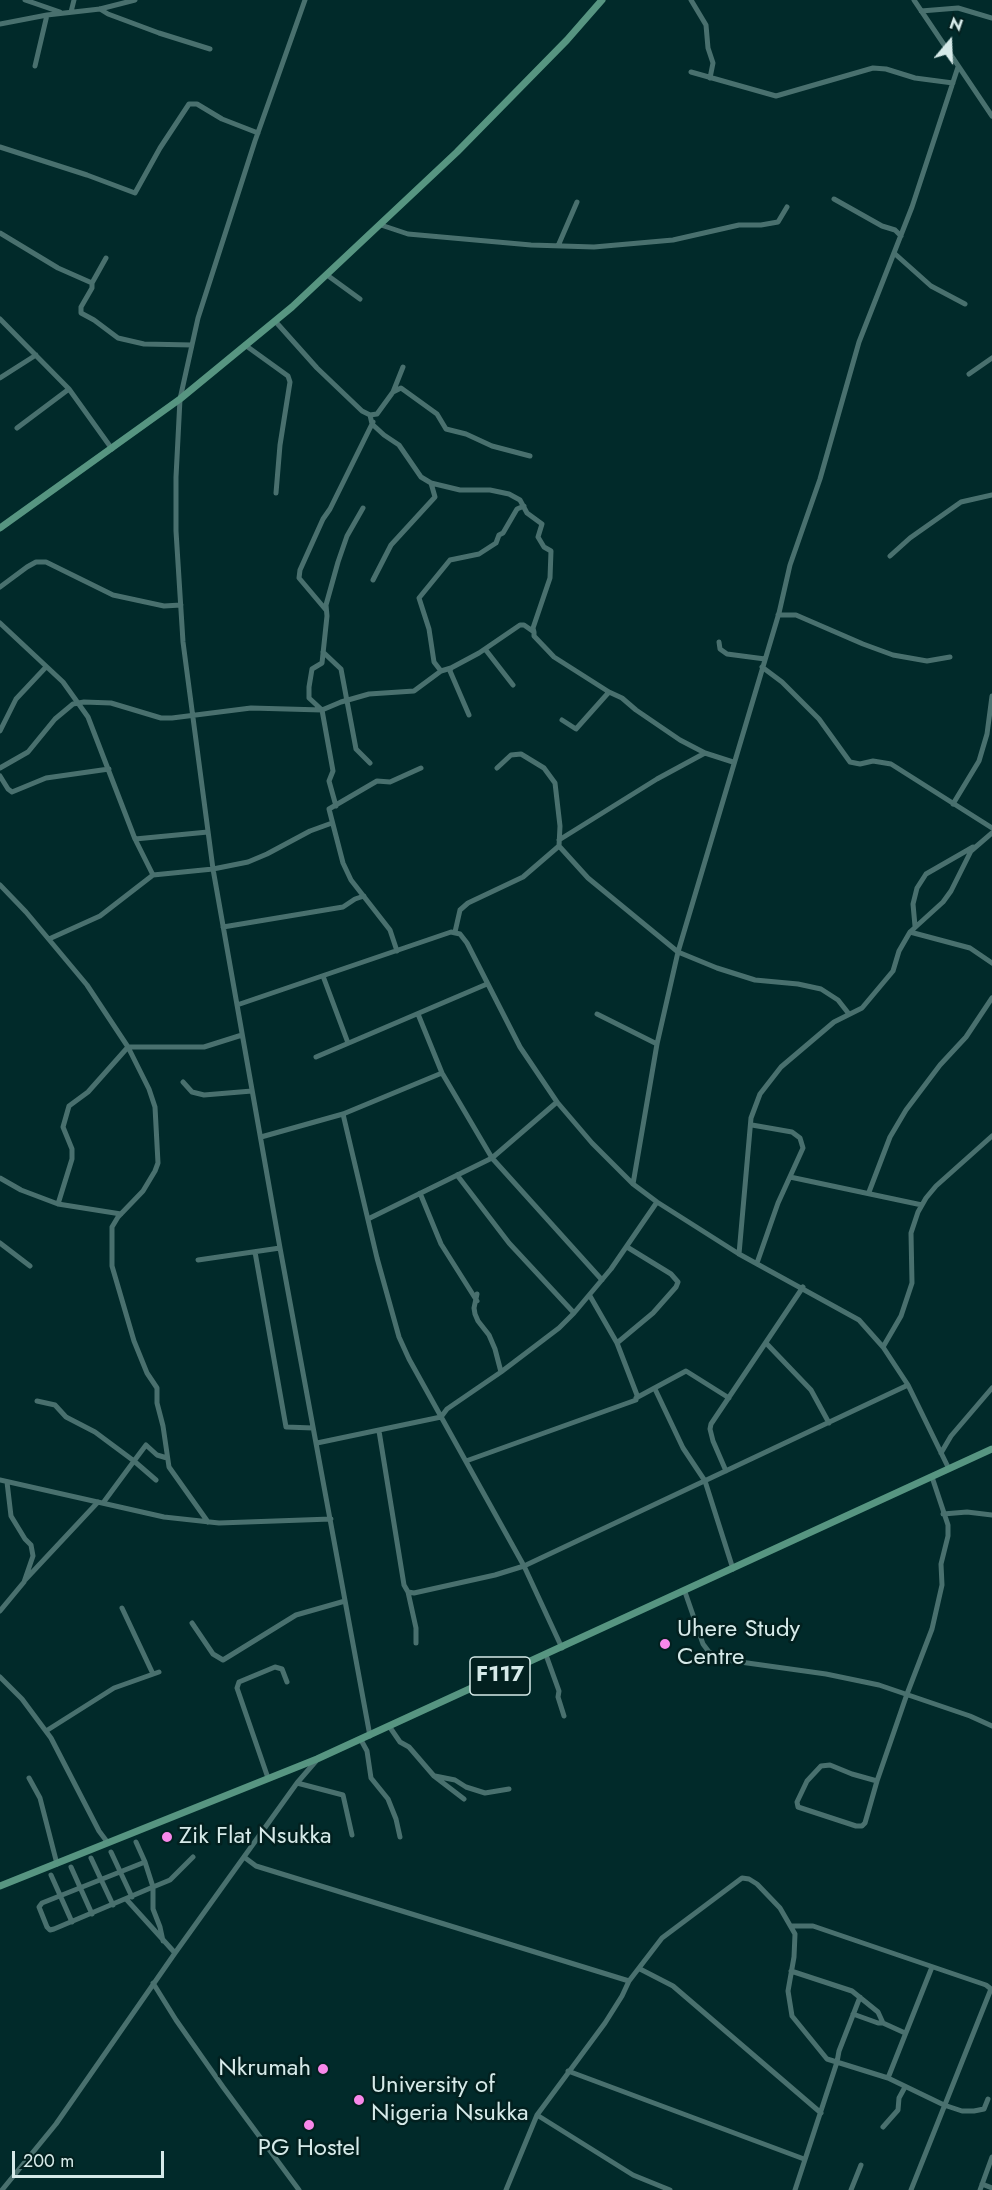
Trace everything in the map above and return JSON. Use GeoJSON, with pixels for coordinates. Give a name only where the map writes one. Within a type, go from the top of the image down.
{"type":"FeatureCollection","features":[{"type":"Feature","properties":{"kind":"main road"},"geometry":{"type":"LineString","coordinates":[[0,528],[180,399],[275,321],[457,152],[567,40],[602,0]]}},
{"type":"Feature","properties":{"kind":"main road","name":"F117"},"geometry":{"type":"LineString","coordinates":[[0,1886],[361,1740],[992,1449]]}},
{"type":"Feature","properties":{"kind":"street"},"geometry":{"type":"LineString","coordinates":[[25,0],[63,13]]}},
{"type":"Feature","properties":{"kind":"street"},"geometry":{"type":"LineString","coordinates":[[71,12],[74,0]]}},
{"type":"Feature","properties":{"kind":"street"},"geometry":{"type":"LineString","coordinates":[[0,24],[46,15],[100,9],[135,0]]}},
{"type":"Feature","properties":{"kind":"street"},"geometry":{"type":"LineString","coordinates":[[305,0],[258,133],[198,318],[180,399],[176,510],[183,642],[213,869],[370,1736]]}},
{"type":"Feature","properties":{"kind":"street"},"geometry":{"type":"LineString","coordinates":[[691,0],[706,25],[708,48],[713,63],[710,78]]}},
{"type":"Feature","properties":{"kind":"street"},"geometry":{"type":"LineString","coordinates":[[914,0],[992,116]]}},
{"type":"Feature","properties":{"kind":"street"},"geometry":{"type":"LineString","coordinates":[[921,11],[958,8],[992,18]]}},
{"type":"Feature","properties":{"kind":"street"},"geometry":{"type":"LineString","coordinates":[[100,9],[159,33],[210,50]]}},
{"type":"Feature","properties":{"kind":"street"},"geometry":{"type":"LineString","coordinates":[[35,66],[46,15]]}},
{"type":"Feature","properties":{"kind":"street"},"geometry":{"type":"LineString","coordinates":[[633,1184],[637,1150],[657,1044],[678,952],[778,615],[790,565],[820,479],[859,342],[912,207],[958,67]]}},
{"type":"Feature","properties":{"kind":"street"},"geometry":{"type":"LineString","coordinates":[[691,72],[776,96],[873,68],[886,69],[915,78],[953,83]]}},
{"type":"Feature","properties":{"kind":"street"},"geometry":{"type":"LineString","coordinates":[[0,147],[135,193],[160,148],[189,104],[197,104],[222,119],[258,133]]}},
{"type":"Feature","properties":{"kind":"street"},"geometry":{"type":"LineString","coordinates":[[834,199],[882,226],[895,230],[901,236]]}},
{"type":"Feature","properties":{"kind":"street"},"geometry":{"type":"LineString","coordinates":[[558,246],[577,202]]}},
{"type":"Feature","properties":{"kind":"street"},"geometry":{"type":"LineString","coordinates":[[381,225],[408,234],[594,247],[673,240],[739,225],[778,222],[787,207]]}},
{"type":"Feature","properties":{"kind":"street"},"geometry":{"type":"LineString","coordinates":[[0,233],[58,268],[92,283]]}},
{"type":"Feature","properties":{"kind":"street"},"geometry":{"type":"LineString","coordinates":[[894,253],[930,286],[965,304]]}},
{"type":"Feature","properties":{"kind":"street"},"geometry":{"type":"LineString","coordinates":[[106,258],[81,307],[81,313],[118,338],[144,344],[192,345]]}},
{"type":"Feature","properties":{"kind":"street"},"geometry":{"type":"LineString","coordinates":[[327,275],[360,299]]}},
{"type":"Feature","properties":{"kind":"street"},"geometry":{"type":"LineString","coordinates":[[0,319],[69,389],[112,449]]}},
{"type":"Feature","properties":{"kind":"street"},"geometry":{"type":"LineString","coordinates":[[275,321],[317,368],[362,411],[370,415],[377,414]]}},
{"type":"Feature","properties":{"kind":"street"},"geometry":{"type":"LineString","coordinates":[[245,345],[288,376],[290,382],[280,445],[276,494]]}},
{"type":"Feature","properties":{"kind":"street"},"geometry":{"type":"LineString","coordinates":[[0,378],[36,355]]}},
{"type":"Feature","properties":{"kind":"street"},"geometry":{"type":"LineString","coordinates":[[969,374],[992,358]]}},
{"type":"Feature","properties":{"kind":"street"},"geometry":{"type":"LineString","coordinates":[[327,611],[299,578],[300,570],[308,556],[322,519],[330,509],[377,414],[393,392],[403,367]]}},
{"type":"Feature","properties":{"kind":"street"},"geometry":{"type":"LineString","coordinates":[[393,392],[400,388],[420,401],[437,414],[446,429],[466,434],[492,446],[530,456]]}},
{"type":"Feature","properties":{"kind":"street"},"geometry":{"type":"LineString","coordinates":[[17,428],[69,389]]}},
{"type":"Feature","properties":{"kind":"street"},"geometry":{"type":"LineString","coordinates":[[370,415],[372,424],[399,445],[421,477],[431,483],[460,490],[490,490],[509,494],[520,500],[527,513],[542,524],[538,537],[544,547],[551,551],[550,578],[533,628],[534,636],[554,657],[622,698],[680,740],[705,753],[733,762]]}},
{"type":"Feature","properties":{"kind":"street"},"geometry":{"type":"LineString","coordinates":[[373,580],[391,545],[435,497],[431,483]]}},
{"type":"Feature","properties":{"kind":"street"},"geometry":{"type":"LineString","coordinates":[[890,556],[910,538],[961,502],[992,495]]}},
{"type":"Feature","properties":{"kind":"street"},"geometry":{"type":"LineString","coordinates":[[441,671],[434,662],[429,629],[419,598],[450,560],[479,554],[496,543],[517,509],[524,507]]}},
{"type":"Feature","properties":{"kind":"street"},"geometry":{"type":"LineString","coordinates":[[336,806],[329,781],[333,771],[322,710],[309,698],[309,687],[312,669],[322,663],[327,605],[338,562],[347,536],[363,508]]}},
{"type":"Feature","properties":{"kind":"street"},"geometry":{"type":"LineString","coordinates":[[0,587],[36,562],[46,562],[113,595],[164,606],[181,605]]}},
{"type":"Feature","properties":{"kind":"street"},"geometry":{"type":"LineString","coordinates":[[778,615],[796,615],[893,655],[927,662],[950,657]]}},
{"type":"Feature","properties":{"kind":"street"},"geometry":{"type":"LineString","coordinates":[[0,622],[63,682],[88,717],[135,839],[153,875]]}},
{"type":"Feature","properties":{"kind":"street"},"geometry":{"type":"LineString","coordinates":[[0,768],[28,752],[56,719],[73,704],[111,703],[161,718],[193,717],[251,708],[322,710],[369,694],[414,691],[441,671],[484,650],[520,625],[534,632]]}},
{"type":"Feature","properties":{"kind":"street"},"geometry":{"type":"LineString","coordinates":[[719,642],[720,649],[727,654],[765,659]]}},
{"type":"Feature","properties":{"kind":"street"},"geometry":{"type":"LineString","coordinates":[[484,650],[513,685]]}},
{"type":"Feature","properties":{"kind":"street"},"geometry":{"type":"LineString","coordinates":[[323,652],[341,669],[356,749],[370,763]]}},
{"type":"Feature","properties":{"kind":"street"},"geometry":{"type":"LineString","coordinates":[[0,731],[16,699],[46,667]]}},
{"type":"Feature","properties":{"kind":"street"},"geometry":{"type":"LineString","coordinates":[[762,667],[782,682],[819,719],[850,762],[860,764],[873,761],[891,764],[992,828]]}},
{"type":"Feature","properties":{"kind":"street"},"geometry":{"type":"LineString","coordinates":[[451,668],[450,671],[470,716]]}},
{"type":"Feature","properties":{"kind":"street"},"geometry":{"type":"LineString","coordinates":[[562,720],[576,729],[609,692]]}},
{"type":"Feature","properties":{"kind":"street"},"geometry":{"type":"LineString","coordinates":[[953,804],[979,761],[987,734],[992,696]]}},
{"type":"Feature","properties":{"kind":"street"},"geometry":{"type":"LineString","coordinates":[[88,717],[93,702]]}},
{"type":"Feature","properties":{"kind":"street"},"geometry":{"type":"LineString","coordinates":[[455,932],[460,910],[468,903],[523,877],[559,843],[657,779],[705,753]]}},
{"type":"Feature","properties":{"kind":"street"},"geometry":{"type":"LineString","coordinates":[[497,768],[511,756],[521,754],[544,768],[555,783],[559,843],[588,878],[678,952],[755,980],[798,984],[821,989],[838,1000],[849,1014]]}},
{"type":"Feature","properties":{"kind":"street"},"geometry":{"type":"LineString","coordinates":[[397,951],[390,930],[351,880],[343,863],[329,809],[377,781],[390,782],[421,768]]}},
{"type":"Feature","properties":{"kind":"street"},"geometry":{"type":"LineString","coordinates":[[0,776],[12,792],[46,778],[109,769]]}},
{"type":"Feature","properties":{"kind":"street"},"geometry":{"type":"LineString","coordinates":[[49,939],[100,915],[153,875],[213,869],[248,862],[310,831],[332,824]]}},
{"type":"Feature","properties":{"kind":"street"},"geometry":{"type":"LineString","coordinates":[[135,839],[208,832]]}},
{"type":"Feature","properties":{"kind":"street"},"geometry":{"type":"LineString","coordinates":[[915,926],[914,904],[917,888],[926,874],[992,833]]}},
{"type":"Feature","properties":{"kind":"street"},"geometry":{"type":"LineString","coordinates":[[739,1254],[754,1106],[768,1081],[834,1022],[862,1008],[892,971],[899,951],[910,932],[943,902],[971,850],[976,845]]}},
{"type":"Feature","properties":{"kind":"street"},"geometry":{"type":"LineString","coordinates":[[0,885],[87,985],[128,1047],[149,1089],[155,1107],[158,1154],[155,1171],[143,1191],[112,1227],[112,1266],[134,1341],[147,1373],[157,1388],[157,1403],[164,1426],[169,1467],[208,1522]]}},
{"type":"Feature","properties":{"kind":"street"},"geometry":{"type":"LineString","coordinates":[[223,927],[343,907],[355,899],[364,897]]}},
{"type":"Feature","properties":{"kind":"street"},"geometry":{"type":"LineString","coordinates":[[237,1005],[455,932]]}},
{"type":"Feature","properties":{"kind":"street"},"geometry":{"type":"LineString","coordinates":[[455,932],[467,943],[520,1047],[557,1102],[592,1143],[633,1184],[657,1202],[739,1254],[860,1320],[883,1347],[908,1385],[949,1469]]}},
{"type":"Feature","properties":{"kind":"street"},"geometry":{"type":"LineString","coordinates":[[910,932],[969,948],[992,963]]}},
{"type":"Feature","properties":{"kind":"street"},"geometry":{"type":"LineString","coordinates":[[323,976],[348,1043]]}},
{"type":"Feature","properties":{"kind":"street"},"geometry":{"type":"LineString","coordinates":[[316,1057],[487,984]]}},
{"type":"Feature","properties":{"kind":"street"},"geometry":{"type":"LineString","coordinates":[[869,1192],[890,1137],[906,1110],[940,1065],[966,1036],[992,998]]}},
{"type":"Feature","properties":{"kind":"street"},"geometry":{"type":"LineString","coordinates":[[418,1014],[442,1073],[492,1158],[602,1280]]}},
{"type":"Feature","properties":{"kind":"street"},"geometry":{"type":"LineString","coordinates":[[597,1014],[657,1044]]}},
{"type":"Feature","properties":{"kind":"street"},"geometry":{"type":"LineString","coordinates":[[58,1204],[72,1159],[72,1149],[63,1127],[69,1106],[88,1092],[128,1047],[204,1047],[242,1035]]}},
{"type":"Feature","properties":{"kind":"street"},"geometry":{"type":"LineString","coordinates":[[261,1137],[343,1114],[442,1073]]}},
{"type":"Feature","properties":{"kind":"street"},"geometry":{"type":"LineString","coordinates":[[183,1082],[192,1092],[204,1095],[252,1091]]}},
{"type":"Feature","properties":{"kind":"street"},"geometry":{"type":"LineString","coordinates":[[368,1219],[492,1158],[557,1102]]}},
{"type":"Feature","properties":{"kind":"street"},"geometry":{"type":"LineString","coordinates":[[343,1114],[389,1306],[399,1337],[524,1566],[562,1648]]}},
{"type":"Feature","properties":{"kind":"street"},"geometry":{"type":"LineString","coordinates":[[752,1125],[792,1132],[800,1138],[803,1148],[778,1203],[757,1263]]}},
{"type":"Feature","properties":{"kind":"street"},"geometry":{"type":"LineString","coordinates":[[883,1347],[901,1316],[912,1283],[911,1233],[922,1205],[936,1186],[992,1136]]}},
{"type":"Feature","properties":{"kind":"street"},"geometry":{"type":"LineString","coordinates":[[457,1175],[509,1243],[574,1313]]}},
{"type":"Feature","properties":{"kind":"street"},"geometry":{"type":"LineString","coordinates":[[789,1177],[869,1192],[922,1205]]}},
{"type":"Feature","properties":{"kind":"street"},"geometry":{"type":"LineString","coordinates":[[0,1178],[21,1190],[58,1204],[121,1214]]}},
{"type":"Feature","properties":{"kind":"street"},"geometry":{"type":"LineString","coordinates":[[420,1193],[441,1244],[477,1297],[475,1314],[489,1335],[501,1372]]}},
{"type":"Feature","properties":{"kind":"street"},"geometry":{"type":"LineString","coordinates":[[317,1443],[441,1417],[447,1410],[559,1328],[590,1296],[657,1202]]}},
{"type":"Feature","properties":{"kind":"street"},"geometry":{"type":"LineString","coordinates":[[0,1243],[30,1266]]}},
{"type":"Feature","properties":{"kind":"street"},"geometry":{"type":"LineString","coordinates":[[617,1343],[653,1313],[678,1282],[671,1274],[627,1246]]}},
{"type":"Feature","properties":{"kind":"street"},"geometry":{"type":"LineString","coordinates":[[198,1260],[280,1248]]}},
{"type":"Feature","properties":{"kind":"street"},"geometry":{"type":"LineString","coordinates":[[255,1252],[286,1427],[313,1428]]}},
{"type":"Feature","properties":{"kind":"street"},"geometry":{"type":"LineString","coordinates":[[726,1471],[710,1429],[713,1419],[803,1287]]}},
{"type":"Feature","properties":{"kind":"street"},"geometry":{"type":"LineString","coordinates":[[590,1296],[617,1343],[636,1398]]}},
{"type":"Feature","properties":{"kind":"street"},"geometry":{"type":"LineString","coordinates":[[766,1344],[811,1390],[829,1423]]}},
{"type":"Feature","properties":{"kind":"street"},"geometry":{"type":"LineString","coordinates":[[466,1461],[630,1402],[686,1371],[729,1398]]}},
{"type":"Feature","properties":{"kind":"street"},"geometry":{"type":"LineString","coordinates":[[408,1592],[414,1593],[495,1575],[524,1566],[908,1385]]}},
{"type":"Feature","properties":{"kind":"street"},"geometry":{"type":"LineString","coordinates":[[941,1453],[951,1436],[992,1388]]}},
{"type":"Feature","properties":{"kind":"street"},"geometry":{"type":"LineString","coordinates":[[655,1389],[683,1448],[705,1480],[734,1569]]}},
{"type":"Feature","properties":{"kind":"street"},"geometry":{"type":"LineString","coordinates":[[38,1401],[55,1405],[66,1417],[95,1432],[156,1480]]}},
{"type":"Feature","properties":{"kind":"street"},"geometry":{"type":"LineString","coordinates":[[379,1431],[397,1550],[416,1628],[416,1643]]}},
{"type":"Feature","properties":{"kind":"street"},"geometry":{"type":"LineString","coordinates":[[0,1611],[24,1582],[100,1503],[147,1445],[157,1455],[167,1458]]}},
{"type":"Feature","properties":{"kind":"street"},"geometry":{"type":"LineString","coordinates":[[877,1781],[830,1765],[821,1766],[807,1781],[797,1802],[798,1807],[856,1826],[862,1826],[865,1823],[907,1694],[932,1629],[942,1585],[941,1564],[948,1536],[948,1524],[932,1477]]}},
{"type":"Feature","properties":{"kind":"street"},"geometry":{"type":"LineString","coordinates":[[0,1480],[164,1517],[208,1522],[331,1519]]}},
{"type":"Feature","properties":{"kind":"street"},"geometry":{"type":"LineString","coordinates":[[7,1482],[11,1516],[31,1545],[33,1556],[24,1582]]}},
{"type":"Feature","properties":{"kind":"street"},"geometry":{"type":"LineString","coordinates":[[943,1514],[967,1512],[992,1515]]}},
{"type":"Feature","properties":{"kind":"street"},"geometry":{"type":"LineString","coordinates":[[685,1592],[703,1644],[709,1652],[716,1656],[726,1660],[826,1674],[879,1685],[970,1716],[992,1726]]}},
{"type":"Feature","properties":{"kind":"street"},"geometry":{"type":"LineString","coordinates":[[192,1623],[216,1658],[223,1660],[296,1615],[345,1601]]}},
{"type":"Feature","properties":{"kind":"street"},"geometry":{"type":"LineString","coordinates":[[46,1731],[114,1688],[156,1673],[122,1608]]}},
{"type":"Feature","properties":{"kind":"street"},"geometry":{"type":"LineString","coordinates":[[546,1655],[559,1691],[558,1697],[564,1716]]}},
{"type":"Feature","properties":{"kind":"street"},"geometry":{"type":"LineString","coordinates":[[268,1778],[237,1688],[239,1682],[275,1667],[282,1669],[287,1682]]}},
{"type":"Feature","properties":{"kind":"street"},"geometry":{"type":"LineString","coordinates":[[0,1677],[22,1699],[46,1731],[108,1844]]}},
{"type":"Feature","properties":{"kind":"street"},"geometry":{"type":"LineString","coordinates":[[389,1726],[400,1742],[409,1747],[434,1776],[464,1799]]}},
{"type":"Feature","properties":{"kind":"street"},"geometry":{"type":"LineString","coordinates":[[361,1740],[368,1751],[371,1778],[388,1799],[400,1837]]}},
{"type":"Feature","properties":{"kind":"street"},"geometry":{"type":"LineString","coordinates":[[2,2190],[56,2124],[153,1983],[317,1759]]}},
{"type":"Feature","properties":{"kind":"street"},"geometry":{"type":"LineString","coordinates":[[434,1776],[455,1780],[466,1787],[485,1793],[509,1789]]}},
{"type":"Feature","properties":{"kind":"street"},"geometry":{"type":"LineString","coordinates":[[29,1778],[40,1798],[57,1864]]}},
{"type":"Feature","properties":{"kind":"street"},"geometry":{"type":"LineString","coordinates":[[297,1784],[343,1795],[352,1835]]}},
{"type":"Feature","properties":{"kind":"street"},"geometry":{"type":"LineString","coordinates":[[136,1842],[153,1887],[153,1909],[163,1941]]}},
{"type":"Feature","properties":{"kind":"street"},"geometry":{"type":"LineString","coordinates":[[111,1852],[129,1898],[175,1953]]}},
{"type":"Feature","properties":{"kind":"street"},"geometry":{"type":"LineString","coordinates":[[144,1863],[39,1905],[47,1927],[54,1929],[170,1880],[193,1857]]}},
{"type":"Feature","properties":{"kind":"street"},"geometry":{"type":"LineString","coordinates":[[244,1857],[256,1866],[629,1981]]}},
{"type":"Feature","properties":{"kind":"street"},"geometry":{"type":"LineString","coordinates":[[91,1858],[113,1905]]}},
{"type":"Feature","properties":{"kind":"street"},"geometry":{"type":"LineString","coordinates":[[71,1867],[92,1914]]}},
{"type":"Feature","properties":{"kind":"street"},"geometry":{"type":"LineString","coordinates":[[51,1875],[72,1922]]}},
{"type":"Feature","properties":{"kind":"street"},"geometry":{"type":"LineString","coordinates":[[506,2190],[537,2115],[605,2023],[629,1981],[662,1938],[742,1878],[749,1878],[758,1884],[780,1908],[795,1934],[796,1946],[788,1990],[794,2020],[827,2059],[888,2078],[944,2105],[962,2111],[984,2109],[988,2098]]}},
{"type":"Feature","properties":{"kind":"street"},"geometry":{"type":"LineString","coordinates":[[791,1926],[813,1926],[986,1985],[991,1991],[911,2190]]}},
{"type":"Feature","properties":{"kind":"street"},"geometry":{"type":"LineString","coordinates":[[888,2078],[932,1966]]}},
{"type":"Feature","properties":{"kind":"street"},"geometry":{"type":"LineString","coordinates":[[640,1969],[674,1986],[821,2113]]}},
{"type":"Feature","properties":{"kind":"street"},"geometry":{"type":"LineString","coordinates":[[791,1971],[845,1988],[878,2012],[883,2023]]}},
{"type":"Feature","properties":{"kind":"street"},"geometry":{"type":"LineString","coordinates":[[153,1983],[210,2069],[299,2190]]}},
{"type":"Feature","properties":{"kind":"street"},"geometry":{"type":"LineString","coordinates":[[795,2190],[839,2051],[860,1998]]}},
{"type":"Feature","properties":{"kind":"street"},"geometry":{"type":"LineString","coordinates":[[853,2014],[883,2023],[905,2033]]}},
{"type":"Feature","properties":{"kind":"street"},"geometry":{"type":"LineString","coordinates":[[568,2071],[804,2159]]}},
{"type":"Feature","properties":{"kind":"street"},"geometry":{"type":"LineString","coordinates":[[883,2127],[898,2110],[899,2098],[905,2087]]}},
{"type":"Feature","properties":{"kind":"street"},"geometry":{"type":"LineString","coordinates":[[537,2115],[633,2175],[670,2190]]}},
{"type":"Feature","properties":{"kind":"street"},"geometry":{"type":"LineString","coordinates":[[992,2157],[981,2187],[992,2188]]}},
{"type":"Feature","properties":{"kind":"street"},"geometry":{"type":"LineString","coordinates":[[851,2190],[861,2165]]}},
{"type":"Feature","properties":{"kind":"place","name":"Uhere Study Centre"},"geometry":{"type":"Point","coordinates":[665,1644]}},
{"type":"Feature","properties":{"kind":"place","name":"Zik Flat Nsukka"},"geometry":{"type":"Point","coordinates":[167,1837]}},
{"type":"Feature","properties":{"kind":"place","name":"Nkrumah"},"geometry":{"type":"Point","coordinates":[323,2069]}},
{"type":"Feature","properties":{"kind":"place","name":"University of Nigeria Nsukka"},"geometry":{"type":"Point","coordinates":[359,2100]}},
{"type":"Feature","properties":{"kind":"place","name":"PG Hostel"},"geometry":{"type":"Point","coordinates":[309,2125]}}]}
